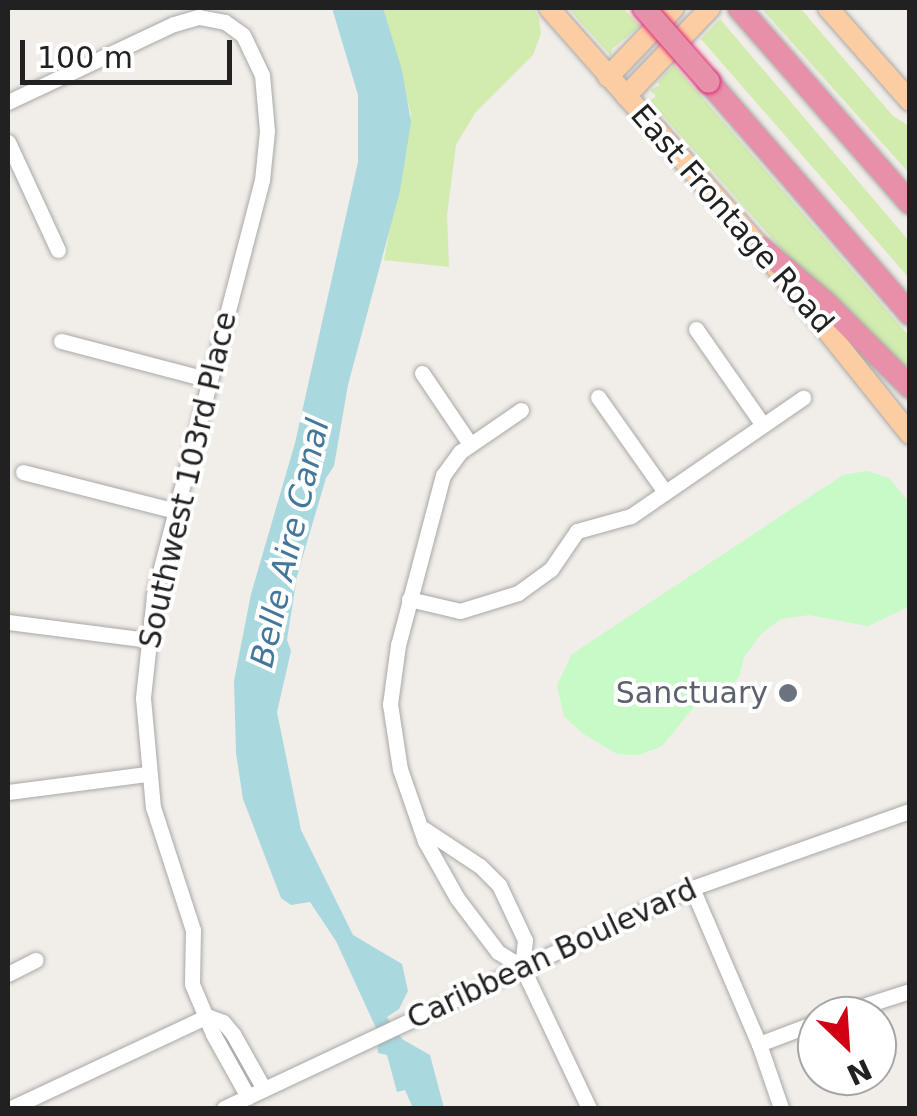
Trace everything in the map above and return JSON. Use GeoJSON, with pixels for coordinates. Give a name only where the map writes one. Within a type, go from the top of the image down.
{"type":"FeatureCollection","features":[{"type":"Feature","properties":{"kind":"highway"},"geometry":{"type":"LineString","coordinates":[[644,8],[910,314]]}},
{"type":"Feature","properties":{"kind":"highway"},"geometry":{"type":"LineString","coordinates":[[739,8],[910,203]]}},
{"type":"Feature","properties":{"kind":"highway"},"geometry":{"type":"LineString","coordinates":[[760,246],[826,302],[910,387]]}},
{"type":"Feature","properties":{"kind":"main road","name":"East Frontage Road"},"geometry":{"type":"LineString","coordinates":[[549,8],[760,246],[910,434]]}},
{"type":"Feature","properties":{"kind":"main road"},"geometry":{"type":"LineString","coordinates":[[608,77],[674,8]]}},
{"type":"Feature","properties":{"kind":"main road"},"geometry":{"type":"LineString","coordinates":[[626,96],[710,8]]}},
{"type":"Feature","properties":{"kind":"main road"},"geometry":{"type":"LineString","coordinates":[[828,8],[910,101]]}},
{"type":"Feature","properties":{"kind":"street","name":"Southwest 103rd Place"},"geometry":{"type":"LineString","coordinates":[[8,102],[174,24],[214,18],[238,30],[256,56],[267,131],[262,180],[176,512],[148,640],[142,698],[148,774],[166,854],[191,920],[194,946],[190,976],[248,1096]]}},
{"type":"Feature","properties":{"kind":"street"},"geometry":{"type":"LineString","coordinates":[[8,142],[58,250]]}},
{"type":"Feature","properties":{"kind":"street"},"geometry":{"type":"LineString","coordinates":[[696,328],[763,425]]}},
{"type":"Feature","properties":{"kind":"street"},"geometry":{"type":"LineString","coordinates":[[62,341],[210,380]]}},
{"type":"Feature","properties":{"kind":"street"},"geometry":{"type":"LineString","coordinates":[[422,373],[470,444]]}},
{"type":"Feature","properties":{"kind":"street"},"geometry":{"type":"LineString","coordinates":[[598,397],[665,492]]}},
{"type":"Feature","properties":{"kind":"street"},"geometry":{"type":"LineString","coordinates":[[409,598],[460,612],[509,597],[551,569],[577,531],[626,518],[802,398]]}},
{"type":"Feature","properties":{"kind":"street"},"geometry":{"type":"LineString","coordinates":[[521,410],[453,458],[443,475],[409,598],[390,704],[400,769],[425,841],[449,885],[498,952],[522,967]]}},
{"type":"Feature","properties":{"kind":"street"},"geometry":{"type":"LineString","coordinates":[[23,472],[176,512]]}},
{"type":"Feature","properties":{"kind":"street"},"geometry":{"type":"LineString","coordinates":[[8,622],[148,640]]}},
{"type":"Feature","properties":{"kind":"street"},"geometry":{"type":"LineString","coordinates":[[8,792],[148,774]]}},
{"type":"Feature","properties":{"kind":"street","name":"Caribbean Boulevard"},"geometry":{"type":"LineString","coordinates":[[224,1108],[692,888],[910,811]]}},
{"type":"Feature","properties":{"kind":"street","name":"Caribbean Boulevard"},"geometry":{"type":"LineString","coordinates":[[888,820],[910,820]]}},
{"type":"Feature","properties":{"kind":"street"},"geometry":{"type":"LineString","coordinates":[[424,829],[486,872],[511,908],[525,940],[522,967],[589,1108]]}},
{"type":"Feature","properties":{"kind":"street"},"geometry":{"type":"LineString","coordinates":[[692,888],[759,1044],[781,1108]]}},
{"type":"Feature","properties":{"kind":"street"},"geometry":{"type":"LineString","coordinates":[[482,926],[511,908]]}},
{"type":"Feature","properties":{"kind":"street"},"geometry":{"type":"LineString","coordinates":[[8,974],[36,960]]}},
{"type":"Feature","properties":{"kind":"street","name":"Southwest 103rd Place"},"geometry":{"type":"LineString","coordinates":[[208,1016],[222,1022],[232,1034],[264,1089]]}},
{"type":"Feature","properties":{"kind":"street"},"geometry":{"type":"LineString","coordinates":[[11,1108],[208,1016]]}},
{"type":"Feature","properties":{"kind":"street"},"geometry":{"type":"LineString","coordinates":[[759,1044],[797,1030]]}},
{"type":"Feature","properties":{"kind":"green space"},"geometry":{"type":"Polygon","coordinates":[[[383,8],[534,8],[539,19],[541,33],[533,55],[475,113],[456,145],[447,215],[449,267],[384,260],[411,114],[383,8]]]}},
{"type":"Feature","properties":{"kind":"green space"},"geometry":{"type":"Polygon","coordinates":[[[568,8],[623,8],[640,26],[612,49],[611,56],[568,8]]]}},
{"type":"Feature","properties":{"kind":"green space"},"geometry":{"type":"Polygon","coordinates":[[[761,8],[800,8],[893,116],[909,126],[909,173],[761,8]]]}},
{"type":"Feature","properties":{"kind":"green space"},"geometry":{"type":"Polygon","coordinates":[[[720,19],[909,241],[909,278],[701,39],[720,19]]]}},
{"type":"Feature","properties":{"kind":"green space"},"geometry":{"type":"Polygon","coordinates":[[[674,65],[909,336],[909,374],[803,273],[650,101],[656,96],[650,90],[660,85],[658,82],[674,65]]]}},
{"type":"Feature","properties":{"kind":"green space"},"geometry":{"type":"Polygon","coordinates":[[[867,471],[889,478],[909,502],[910,605],[868,626],[809,615],[781,619],[761,634],[744,657],[739,677],[727,689],[694,707],[662,746],[639,755],[617,754],[582,733],[564,716],[557,685],[572,654],[843,475],[867,471]]]}},
{"type":"Feature","properties":{"kind":"water","name":"Belle Aire Canal"},"geometry":{"type":"Polygon","coordinates":[[[332,8],[383,8],[402,70],[411,122],[400,191],[348,385],[334,466],[326,478],[297,576],[287,640],[291,651],[277,712],[301,830],[353,935],[402,964],[408,991],[399,1009],[387,1017],[402,1039],[430,1055],[444,1108],[413,1108],[405,1090],[397,1092],[387,1055],[378,1053],[376,1028],[336,941],[310,902],[291,905],[281,898],[243,799],[236,753],[234,681],[251,594],[295,443],[358,162],[358,95],[332,8]]]}},
{"type":"Feature","properties":{"kind":"place","name":"Sanctuary"},"geometry":{"type":"Point","coordinates":[788,693]}}]}
